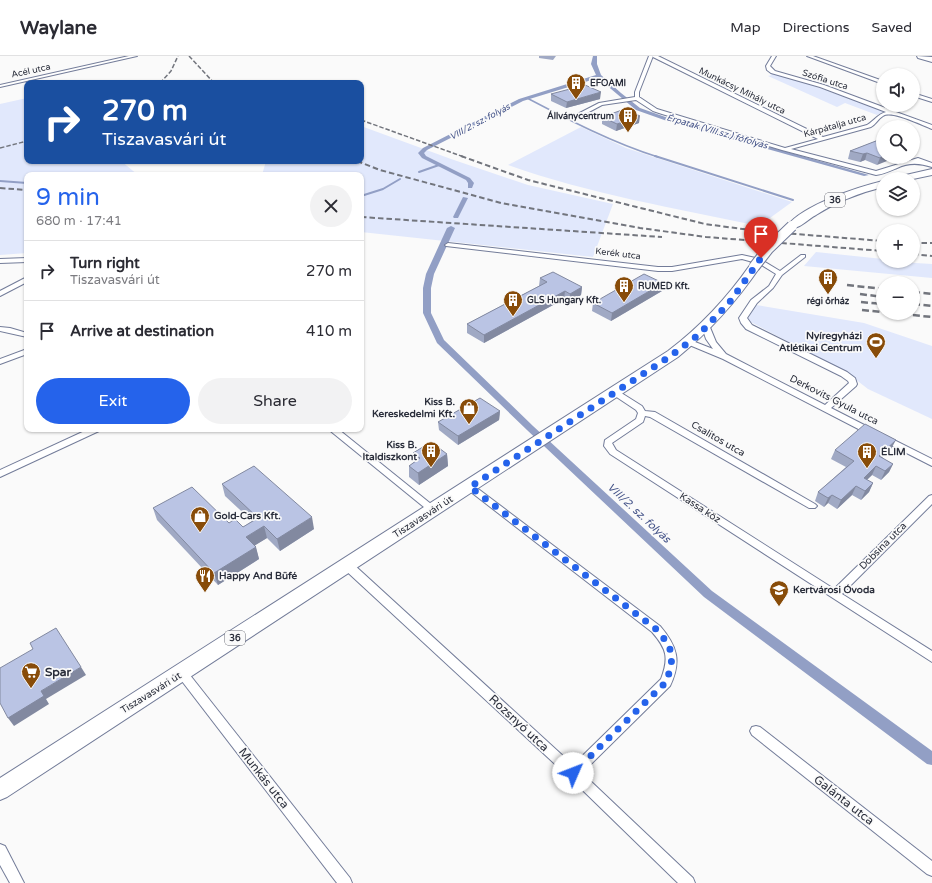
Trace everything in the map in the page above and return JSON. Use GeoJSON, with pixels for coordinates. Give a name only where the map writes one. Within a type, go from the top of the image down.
{"type":"FeatureCollection","features":[{"type":"Feature","properties":{"kind":"main road"},"geometry":{"type":"LineString","coordinates":[[921,56],[932,58]]}},
{"type":"Feature","properties":{"kind":"main road","name":"Tiszavasvári út"},"geometry":{"type":"LineString","coordinates":[[0,790],[470,487],[690,342],[729,303],[768,249],[792,226],[804,217],[832,201],[876,186]]}},
{"type":"Feature","properties":{"kind":"street","name":"Acél utca"},"geometry":{"type":"LineString","coordinates":[[27,80],[135,56]]}},
{"type":"Feature","properties":{"kind":"street"},"geometry":{"type":"LineString","coordinates":[[637,98],[637,92],[651,56]]}},
{"type":"Feature","properties":{"kind":"street","name":"Munkácsy Mihály utca"},"geometry":{"type":"LineString","coordinates":[[655,56],[823,139]]}},
{"type":"Feature","properties":{"kind":"street","name":"Szófia utca"},"geometry":{"type":"LineString","coordinates":[[774,56],[768,66],[773,72],[822,86],[876,107]]}},
{"type":"Feature","properties":{"kind":"street"},"geometry":{"type":"LineString","coordinates":[[808,56],[876,80]]}},
{"type":"Feature","properties":{"kind":"street","name":"Acél utca"},"geometry":{"type":"LineString","coordinates":[[0,86],[24,81]]}},
{"type":"Feature","properties":{"kind":"street"},"geometry":{"type":"LineString","coordinates":[[572,119],[600,104],[637,98],[655,110],[664,113],[784,149],[876,172],[886,172],[894,167],[916,161],[932,165]]}},
{"type":"Feature","properties":{"kind":"street"},"geometry":{"type":"LineString","coordinates":[[920,102],[929,100]]}},
{"type":"Feature","properties":{"kind":"street"},"geometry":{"type":"LineString","coordinates":[[890,112],[932,128]]}},
{"type":"Feature","properties":{"kind":"street","name":"Kárpátalja utca"},"geometry":{"type":"LineString","coordinates":[[784,149],[869,126],[881,115],[890,112]]}},
{"type":"Feature","properties":{"kind":"street","name":"Kerék utca"},"geometry":{"type":"LineString","coordinates":[[448,245],[658,269],[672,269],[742,257],[753,259],[768,265],[780,274]]}},
{"type":"Feature","properties":{"kind":"street"},"geometry":{"type":"LineString","coordinates":[[804,256],[780,274],[771,287],[754,302],[743,318],[744,323],[749,327],[844,374],[852,380],[853,384],[826,408]]}},
{"type":"Feature","properties":{"kind":"street"},"geometry":{"type":"LineString","coordinates":[[0,261],[24,260]]}},
{"type":"Feature","properties":{"kind":"street"},"geometry":{"type":"LineString","coordinates":[[0,294],[24,281]]}},
{"type":"Feature","properties":{"kind":"street","name":"Derkovits Gyula utca"},"geometry":{"type":"LineString","coordinates":[[706,327],[714,346],[726,357]]}},
{"type":"Feature","properties":{"kind":"street"},"geometry":{"type":"LineString","coordinates":[[0,329],[24,334]]}},
{"type":"Feature","properties":{"kind":"street","name":"Derkovits Gyula utca"},"geometry":{"type":"LineString","coordinates":[[690,342],[726,357],[932,463]]}},
{"type":"Feature","properties":{"kind":"street"},"geometry":{"type":"LineString","coordinates":[[0,362],[24,352]]}},
{"type":"Feature","properties":{"kind":"street","name":"Csalitos utca"},"geometry":{"type":"LineString","coordinates":[[615,392],[639,408],[642,414],[652,414],[812,506]]}},
{"type":"Feature","properties":{"kind":"street","name":"Kassa köz"},"geometry":{"type":"LineString","coordinates":[[642,414],[640,420],[608,442],[608,446],[613,452],[835,594]]}},
{"type":"Feature","properties":{"kind":"street"},"geometry":{"type":"LineString","coordinates":[[0,474],[90,432]]}},
{"type":"Feature","properties":{"kind":"street"},"geometry":{"type":"LineString","coordinates":[[336,432],[433,510]]}},
{"type":"Feature","properties":{"kind":"street"},"geometry":{"type":"LineString","coordinates":[[470,487],[656,629],[667,641],[671,654],[671,667],[666,682],[573,773]]}},
{"type":"Feature","properties":{"kind":"street","name":"Dobsina utca"},"geometry":{"type":"LineString","coordinates":[[835,594],[932,498]]}},
{"type":"Feature","properties":{"kind":"street","name":"Rozsnyó utca"},"geometry":{"type":"LineString","coordinates":[[348,566],[573,773],[688,883]]}},
{"type":"Feature","properties":{"kind":"street"},"geometry":{"type":"LineString","coordinates":[[835,594],[932,657]]}},
{"type":"Feature","properties":{"kind":"street","name":"Munkás utca"},"geometry":{"type":"LineString","coordinates":[[182,673],[345,883]]}},
{"type":"Feature","properties":{"kind":"street","name":"Galánta utca"},"geometry":{"type":"LineString","coordinates":[[756,731],[932,869]]}},
{"type":"Feature","properties":{"kind":"street"},"geometry":{"type":"LineString","coordinates":[[0,852],[17,883]]}},
{"type":"Feature","properties":{"kind":"shaded area"},"geometry":{"type":"Polygon","coordinates":[[[769,73],[797,80],[876,108],[876,112],[883,112],[877,115],[845,103],[837,107],[768,76],[772,75],[769,73]]]}},
{"type":"Feature","properties":{"kind":"shaded area"},"geometry":{"type":"Polygon","coordinates":[[[24,99],[24,164],[125,164],[134,172],[24,172],[24,253],[0,255],[0,104],[24,99]]]}},
{"type":"Feature","properties":{"kind":"shaded area"},"geometry":{"type":"Polygon","coordinates":[[[364,127],[528,185],[613,204],[593,257],[364,232],[364,172],[263,172],[265,164],[364,164],[364,127]]]}},
{"type":"Feature","properties":{"kind":"shaded area"},"geometry":{"type":"Polygon","coordinates":[[[581,127],[626,148],[792,202],[759,226],[601,192],[508,165],[581,127]]]}},
{"type":"Feature","properties":{"kind":"shaded area"},"geometry":{"type":"Polygon","coordinates":[[[816,252],[876,258],[876,268],[920,268],[920,263],[932,264],[932,278],[920,276],[804,266],[816,252]]]}},
{"type":"Feature","properties":{"kind":"shaded area","name":"Nyíregyházi Atlétikai Centrum"},"geometry":{"type":"Polygon","coordinates":[[[756,305],[864,323],[932,346],[932,419],[868,389],[846,372],[747,320],[756,305]]]}},
{"type":"Feature","properties":{"kind":"building"},"geometry":{"type":"Polygon","coordinates":[[[585,85],[601,92],[567,102],[551,94],[585,85]]]}},
{"type":"Feature","properties":{"kind":"building"},"geometry":{"type":"Polygon","coordinates":[[[625,109],[640,116],[617,124],[602,117],[625,109]]]}},
{"type":"Feature","properties":{"kind":"building"},"geometry":{"type":"Polygon","coordinates":[[[876,141],[876,156],[867,153],[863,154],[850,151],[876,141]]]}},
{"type":"Feature","properties":{"kind":"building"},"geometry":{"type":"Polygon","coordinates":[[[553,272],[582,287],[570,294],[565,291],[484,335],[467,324],[547,282],[540,278],[553,272]]]}},
{"type":"Feature","properties":{"kind":"building"},"geometry":{"type":"Polygon","coordinates":[[[644,274],[663,283],[612,313],[593,303],[644,274]]]}},
{"type":"Feature","properties":{"kind":"building"},"geometry":{"type":"Polygon","coordinates":[[[480,398],[500,411],[458,436],[438,422],[480,398]]]}},
{"type":"Feature","properties":{"kind":"building","name":"ÉLIM"},"geometry":{"type":"Polygon","coordinates":[[[865,424],[896,440],[879,456],[893,464],[885,471],[876,466],[864,478],[873,483],[865,491],[856,486],[841,500],[832,495],[828,498],[818,492],[854,461],[835,450],[865,424]]]}},
{"type":"Feature","properties":{"kind":"building"},"geometry":{"type":"Polygon","coordinates":[[[431,442],[447,454],[418,473],[409,466],[420,458],[413,453],[431,442]]]}},
{"type":"Feature","properties":{"kind":"building","name":"Gold-Cars Kft."},"geometry":{"type":"Polygon","coordinates":[[[254,466],[312,517],[277,539],[264,526],[246,537],[256,547],[214,573],[153,508],[192,487],[229,523],[235,519],[243,527],[258,518],[222,484],[254,466]]]}},
{"type":"Feature","properties":{"kind":"building","name":"Spar"},"geometry":{"type":"Polygon","coordinates":[[[56,628],[81,667],[41,691],[44,696],[8,718],[0,703],[0,668],[33,649],[30,643],[56,628]]]}},
{"type":"Feature","properties":{"kind":"waterway","name":"Érpatak (VIII.sz.) főfolyás"},"geometry":{"type":"LineString","coordinates":[[595,56],[594,64],[599,76]]}},
{"type":"Feature","properties":{"kind":"waterway","name":"VIII/2. sz. folyás"},"geometry":{"type":"LineString","coordinates":[[470,187],[471,183],[468,179],[424,157],[421,153],[425,149],[521,100],[599,76]]}},
{"type":"Feature","properties":{"kind":"waterway","name":"Érpatak (VIII.sz.) főfolyás"},"geometry":{"type":"LineString","coordinates":[[599,76],[638,109],[669,120],[866,175]]}},
{"type":"Feature","properties":{"kind":"waterway"},"geometry":{"type":"LineString","coordinates":[[527,98],[608,138],[657,157]]}},
{"type":"Feature","properties":{"kind":"waterway"},"geometry":{"type":"LineString","coordinates":[[657,157],[793,200]]}},
{"type":"Feature","properties":{"kind":"waterway"},"geometry":{"type":"LineString","coordinates":[[419,172],[439,165]]}},
{"type":"Feature","properties":{"kind":"waterway"},"geometry":{"type":"LineString","coordinates":[[364,195],[383,189],[400,179]]}},
{"type":"Feature","properties":{"kind":"waterway"},"geometry":{"type":"LineString","coordinates":[[0,181],[24,183]]}},
{"type":"Feature","properties":{"kind":"waterway","name":"VIII/2. sz. folyás"},"geometry":{"type":"LineString","coordinates":[[456,217],[465,198]]}},
{"type":"Feature","properties":{"kind":"waterway","name":"VIII/2. sz. folyás"},"geometry":{"type":"LineString","coordinates":[[451,228],[430,274],[427,288],[427,313],[440,341],[530,428],[708,594],[932,759]]}},
{"type":"Feature","properties":{"kind":"railway"},"geometry":{"type":"LineString","coordinates":[[163,80],[171,71],[178,56]]}},
{"type":"Feature","properties":{"kind":"railway"},"geometry":{"type":"LineString","coordinates":[[189,56],[211,80]]}},
{"type":"Feature","properties":{"kind":"railway"},"geometry":{"type":"LineString","coordinates":[[364,121],[464,157]]}},
{"type":"Feature","properties":{"kind":"railway"},"geometry":{"type":"LineString","coordinates":[[0,148],[24,142]]}},
{"type":"Feature","properties":{"kind":"railway"},"geometry":{"type":"LineString","coordinates":[[461,156],[528,180],[705,224],[758,231],[876,240]]}},
{"type":"Feature","properties":{"kind":"railway"},"geometry":{"type":"LineString","coordinates":[[364,164],[380,170],[501,203],[640,228],[706,237],[876,250]]}},
{"type":"Feature","properties":{"kind":"railway"},"geometry":{"type":"LineString","coordinates":[[0,188],[24,190]]}},
{"type":"Feature","properties":{"kind":"railway"},"geometry":{"type":"LineString","coordinates":[[364,217],[662,237]]}},
{"type":"Feature","properties":{"kind":"railway"},"geometry":{"type":"LineString","coordinates":[[920,243],[932,243]]}},
{"type":"Feature","properties":{"kind":"railway"},"geometry":{"type":"LineString","coordinates":[[920,255],[932,256]]}},
{"type":"Feature","properties":{"kind":"railway"},"geometry":{"type":"LineString","coordinates":[[847,285],[876,288]]}},
{"type":"Feature","properties":{"kind":"railway"},"geometry":{"type":"LineString","coordinates":[[920,293],[932,294]]}},
{"type":"Feature","properties":{"kind":"railway"},"geometry":{"type":"LineString","coordinates":[[860,294],[876,296]]}},
{"type":"Feature","properties":{"kind":"railway"},"geometry":{"type":"LineString","coordinates":[[861,302],[876,303]]}},
{"type":"Feature","properties":{"kind":"railway"},"geometry":{"type":"LineString","coordinates":[[920,305],[932,306]]}},
{"type":"Feature","properties":{"kind":"railway"},"geometry":{"type":"LineString","coordinates":[[862,310],[876,311]]}},
{"type":"Feature","properties":{"kind":"railway"},"geometry":{"type":"LineString","coordinates":[[920,316],[932,317]]}},
{"type":"Feature","properties":{"kind":"place","name":"EFOAMI"},"geometry":{"type":"Point","coordinates":[576,100]}},
{"type":"Feature","properties":{"kind":"place","name":"Állványcentrum"},"geometry":{"type":"Point","coordinates":[628,133]}},
{"type":"Feature","properties":{"kind":"place","name":"régi őrház"},"geometry":{"type":"Point","coordinates":[828,295]}},
{"type":"Feature","properties":{"kind":"place","name":"RUMED Kft."},"geometry":{"type":"Point","coordinates":[624,303]}},
{"type":"Feature","properties":{"kind":"place","name":"GLS Hungary Kft."},"geometry":{"type":"Point","coordinates":[513,317]}},
{"type":"Feature","properties":{"kind":"place","name":"Nyíregyházi Atlétikai Centrum"},"geometry":{"type":"Point","coordinates":[876,359]}},
{"type":"Feature","properties":{"kind":"place","name":"Kiss B. Kereskedelmi Kft."},"geometry":{"type":"Point","coordinates":[469,425]}},
{"type":"Feature","properties":{"kind":"place","name":"Kiss B. Italdiszkont"},"geometry":{"type":"Point","coordinates":[431,468]}},
{"type":"Feature","properties":{"kind":"place","name":"ÉLIM"},"geometry":{"type":"Point","coordinates":[867,469]}},
{"type":"Feature","properties":{"kind":"place","name":"Gold-Cars Kft."},"geometry":{"type":"Point","coordinates":[200,533]}},
{"type":"Feature","properties":{"kind":"place","name":"Happy And Büfé"},"geometry":{"type":"Point","coordinates":[205,593]}},
{"type":"Feature","properties":{"kind":"place","name":"Kertvárosi Óvoda"},"geometry":{"type":"Point","coordinates":[779,607]}},
{"type":"Feature","properties":{"kind":"place","name":"Spar"},"geometry":{"type":"Point","coordinates":[31,689]}},
{"type":"Feature","properties":{"kind":"route"},"geometry":{"type":"LineString","coordinates":[[573,773],[666,682],[671,667],[671,654],[667,641],[656,629],[470,487],[546,436],[624,387],[697,336],[729,303],[761,258]]}}]}
